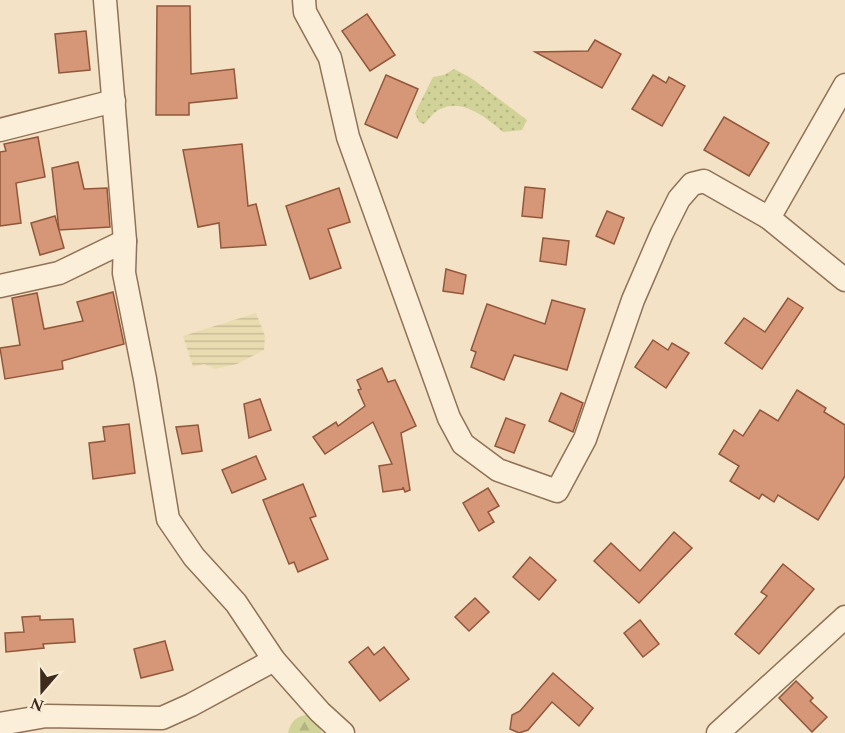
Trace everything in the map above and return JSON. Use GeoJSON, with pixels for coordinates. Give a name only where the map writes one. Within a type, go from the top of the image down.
{"type":"FeatureCollection","features":[{"type":"Feature","properties":{"kind":"street"},"geometry":{"type":"LineString","coordinates":[[105,0],[125,241],[124,273],[145,379],[168,519],[194,557],[236,603],[274,660],[320,712],[343,733]]}},
{"type":"Feature","properties":{"kind":"street"},"geometry":{"type":"LineString","coordinates":[[304,0],[305,12],[330,58],[348,137],[449,418],[463,444],[498,470],[558,491],[585,439],[633,300],[679,199],[692,184],[704,181],[769,218],[845,280]]}},
{"type":"Feature","properties":{"kind":"street"},"geometry":{"type":"LineString","coordinates":[[769,218],[845,85]]}},
{"type":"Feature","properties":{"kind":"street"},"geometry":{"type":"LineString","coordinates":[[0,129],[114,101]]}},
{"type":"Feature","properties":{"kind":"street"},"geometry":{"type":"LineString","coordinates":[[0,286],[59,273],[125,241]]}},
{"type":"Feature","properties":{"kind":"street"},"geometry":{"type":"LineString","coordinates":[[718,733],[845,617]]}},
{"type":"Feature","properties":{"kind":"street"},"geometry":{"type":"LineString","coordinates":[[0,724],[46,716],[162,718],[274,660]]}},
{"type":"Feature","properties":{"kind":"shaded area"},"geometry":{"type":"Polygon","coordinates":[[[256,313],[265,336],[264,350],[237,364],[215,369],[204,364],[193,367],[183,336],[256,313]]]}},
{"type":"Feature","properties":{"kind":"green space"},"geometry":{"type":"Polygon","coordinates":[[[454,69],[471,78],[527,120],[522,130],[503,132],[475,112],[459,106],[440,109],[424,124],[419,122],[415,113],[433,77],[444,75],[454,69]]]}},
{"type":"Feature","properties":{"kind":"green space"},"geometry":{"type":"Polygon","coordinates":[[[313,714],[322,733],[288,733],[291,724],[296,719],[313,714]]]}},
{"type":"Feature","properties":{"kind":"building"},"geometry":{"type":"Polygon","coordinates":[[[157,6],[190,6],[191,74],[234,69],[237,98],[189,103],[189,115],[156,115],[157,6]]]}},
{"type":"Feature","properties":{"kind":"building"},"geometry":{"type":"Polygon","coordinates":[[[367,14],[395,55],[370,71],[342,31],[367,14]]]}},
{"type":"Feature","properties":{"kind":"building"},"geometry":{"type":"Polygon","coordinates":[[[86,31],[90,70],[59,73],[55,34],[86,31]]]}},
{"type":"Feature","properties":{"kind":"building"},"geometry":{"type":"Polygon","coordinates":[[[595,40],[621,54],[602,88],[535,52],[588,51],[595,40]]]}},
{"type":"Feature","properties":{"kind":"building"},"geometry":{"type":"Polygon","coordinates":[[[386,75],[418,89],[397,138],[365,124],[386,75]]]}},
{"type":"Feature","properties":{"kind":"building"},"geometry":{"type":"Polygon","coordinates":[[[653,75],[666,83],[669,77],[685,86],[662,126],[632,109],[653,75]]]}},
{"type":"Feature","properties":{"kind":"building"},"geometry":{"type":"Polygon","coordinates":[[[724,117],[769,143],[749,176],[704,150],[724,117]]]}},
{"type":"Feature","properties":{"kind":"building"},"geometry":{"type":"Polygon","coordinates":[[[38,137],[45,177],[16,183],[21,223],[0,226],[0,152],[6,151],[4,144],[38,137]]]}},
{"type":"Feature","properties":{"kind":"building"},"geometry":{"type":"Polygon","coordinates":[[[242,144],[248,206],[256,204],[266,245],[221,248],[219,223],[198,227],[183,150],[242,144]]]}},
{"type":"Feature","properties":{"kind":"building"},"geometry":{"type":"Polygon","coordinates":[[[78,162],[84,189],[107,188],[110,227],[59,230],[52,168],[78,162]]]}},
{"type":"Feature","properties":{"kind":"building"},"geometry":{"type":"Polygon","coordinates":[[[525,187],[545,189],[542,218],[522,216],[525,187]]]}},
{"type":"Feature","properties":{"kind":"building"},"geometry":{"type":"Polygon","coordinates":[[[339,188],[350,222],[328,229],[341,268],[310,279],[286,206],[339,188]]]}},
{"type":"Feature","properties":{"kind":"building"},"geometry":{"type":"Polygon","coordinates":[[[607,211],[624,218],[614,244],[596,236],[607,211]]]}},
{"type":"Feature","properties":{"kind":"building"},"geometry":{"type":"Polygon","coordinates":[[[55,216],[64,248],[40,255],[31,223],[55,216]]]}},
{"type":"Feature","properties":{"kind":"building"},"geometry":{"type":"Polygon","coordinates":[[[543,238],[569,241],[566,265],[540,261],[543,238]]]}},
{"type":"Feature","properties":{"kind":"building"},"geometry":{"type":"Polygon","coordinates":[[[446,269],[466,275],[463,294],[443,291],[446,269]]]}},
{"type":"Feature","properties":{"kind":"building"},"geometry":{"type":"Polygon","coordinates":[[[113,292],[124,344],[62,361],[63,369],[5,379],[0,348],[20,345],[12,298],[37,293],[44,329],[83,321],[77,302],[113,292]]]}},
{"type":"Feature","properties":{"kind":"building"},"geometry":{"type":"Polygon","coordinates":[[[788,298],[803,308],[762,369],[725,343],[744,318],[765,332],[788,298]]]}},
{"type":"Feature","properties":{"kind":"building"},"geometry":{"type":"Polygon","coordinates":[[[552,300],[585,309],[567,370],[514,355],[504,380],[471,367],[476,352],[471,350],[487,304],[545,324],[552,300]]]}},
{"type":"Feature","properties":{"kind":"building"},"geometry":{"type":"Polygon","coordinates":[[[653,340],[668,350],[672,343],[689,353],[666,388],[635,367],[653,340]]]}},
{"type":"Feature","properties":{"kind":"building"},"geometry":{"type":"Polygon","coordinates":[[[382,368],[388,382],[395,380],[416,426],[401,433],[410,490],[405,492],[403,487],[403,489],[383,492],[379,466],[392,464],[373,422],[325,454],[313,437],[336,422],[338,426],[365,406],[358,390],[361,389],[357,380],[382,368]]]}},
{"type":"Feature","properties":{"kind":"building"},"geometry":{"type":"Polygon","coordinates":[[[797,390],[826,408],[824,412],[845,425],[845,476],[818,520],[778,495],[774,502],[762,494],[759,499],[730,481],[739,466],[719,454],[734,430],[743,436],[760,410],[778,421],[797,390]]]}},
{"type":"Feature","properties":{"kind":"building"},"geometry":{"type":"Polygon","coordinates":[[[561,393],[583,403],[573,432],[549,421],[561,393]]]}},
{"type":"Feature","properties":{"kind":"building"},"geometry":{"type":"Polygon","coordinates":[[[260,399],[271,430],[249,438],[244,404],[260,399]]]}},
{"type":"Feature","properties":{"kind":"building"},"geometry":{"type":"Polygon","coordinates":[[[506,418],[525,425],[514,453],[495,446],[506,418]]]}},
{"type":"Feature","properties":{"kind":"building"},"geometry":{"type":"Polygon","coordinates":[[[129,424],[135,473],[93,479],[89,443],[105,441],[103,427],[129,424]]]}},
{"type":"Feature","properties":{"kind":"building"},"geometry":{"type":"Polygon","coordinates":[[[198,425],[202,451],[182,454],[176,427],[198,425]]]}},
{"type":"Feature","properties":{"kind":"building"},"geometry":{"type":"Polygon","coordinates":[[[256,456],[266,479],[232,493],[222,470],[256,456]]]}},
{"type":"Feature","properties":{"kind":"building"},"geometry":{"type":"Polygon","coordinates":[[[303,484],[316,516],[310,518],[328,559],[298,572],[294,562],[289,564],[263,500],[303,484]]]}},
{"type":"Feature","properties":{"kind":"building"},"geometry":{"type":"Polygon","coordinates":[[[488,488],[499,506],[488,512],[494,522],[479,531],[463,503],[488,488]]]}},
{"type":"Feature","properties":{"kind":"building"},"geometry":{"type":"Polygon","coordinates":[[[674,532],[692,548],[639,603],[594,561],[611,543],[640,571],[674,532]]]}},
{"type":"Feature","properties":{"kind":"building"},"geometry":{"type":"Polygon","coordinates":[[[530,557],[556,580],[539,600],[513,577],[530,557]]]}},
{"type":"Feature","properties":{"kind":"building"},"geometry":{"type":"Polygon","coordinates":[[[783,564],[814,589],[759,654],[735,634],[767,596],[761,592],[783,564]]]}},
{"type":"Feature","properties":{"kind":"building"},"geometry":{"type":"Polygon","coordinates":[[[475,598],[489,612],[469,631],[455,617],[475,598]]]}},
{"type":"Feature","properties":{"kind":"building"},"geometry":{"type":"Polygon","coordinates":[[[40,616],[40,620],[73,619],[75,642],[43,644],[44,648],[6,652],[5,633],[24,632],[22,617],[40,616]]]}},
{"type":"Feature","properties":{"kind":"building"},"geometry":{"type":"Polygon","coordinates":[[[640,620],[659,644],[643,657],[624,633],[640,620]]]}},
{"type":"Feature","properties":{"kind":"building"},"geometry":{"type":"Polygon","coordinates":[[[165,641],[173,670],[141,678],[134,649],[165,641]]]}},
{"type":"Feature","properties":{"kind":"building"},"geometry":{"type":"Polygon","coordinates":[[[368,647],[374,655],[384,647],[409,679],[380,701],[349,662],[368,647]]]}},
{"type":"Feature","properties":{"kind":"building"},"geometry":{"type":"Polygon","coordinates":[[[553,673],[593,708],[579,726],[552,702],[528,730],[519,733],[510,729],[512,715],[520,711],[553,673]]]}},
{"type":"Feature","properties":{"kind":"building"},"geometry":{"type":"Polygon","coordinates":[[[796,681],[813,698],[810,701],[827,717],[812,732],[779,698],[796,681]]]}}]}
